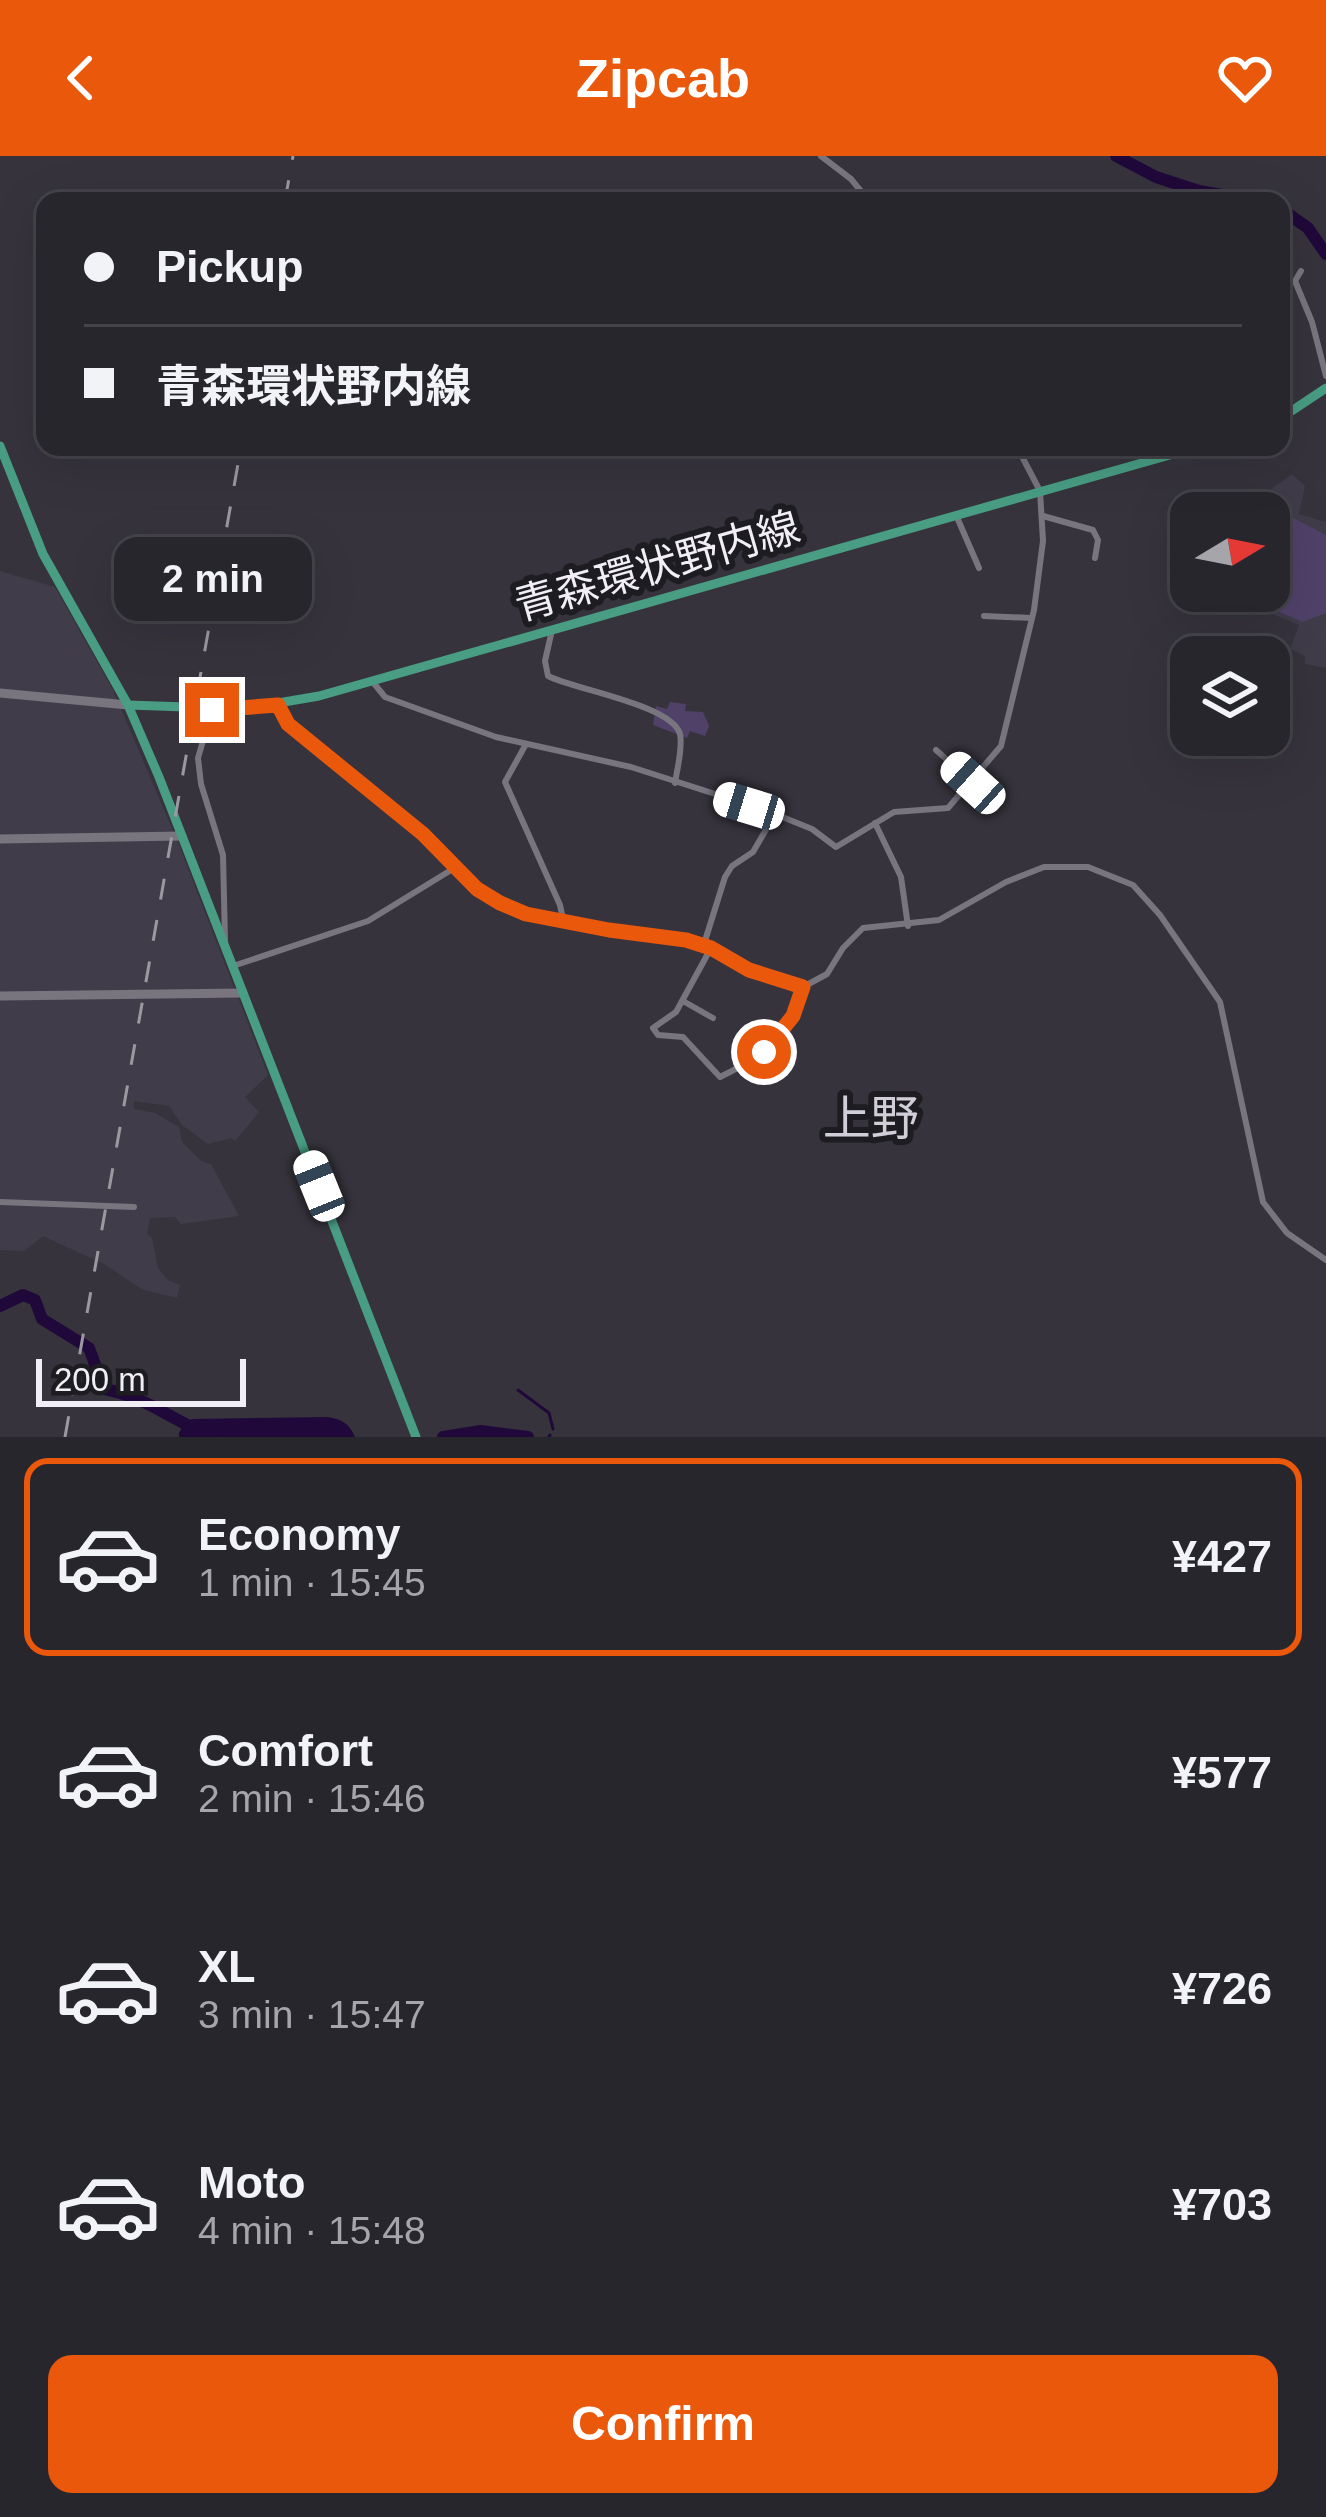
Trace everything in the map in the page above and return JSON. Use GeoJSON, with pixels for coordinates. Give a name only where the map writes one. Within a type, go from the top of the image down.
{"type":"FeatureCollection","features":[{"type":"Feature","properties":{"kind":"main road"},"geometry":{"type":"LineString","coordinates":[[1290,412],[1326,388]]}},
{"type":"Feature","properties":{"kind":"main road"},"geometry":{"type":"LineString","coordinates":[[0,446],[43,554],[128,705],[416,1436]]}},
{"type":"Feature","properties":{"kind":"main road","name":"青森環状野内線"},"geometry":{"type":"LineString","coordinates":[[128,705],[212,710],[278,705],[1166,456]]}},
{"type":"Feature","properties":{"kind":"street"},"geometry":{"type":"LineString","coordinates":[[821,156],[862,192]]}},
{"type":"Feature","properties":{"kind":"street"},"geometry":{"type":"LineString","coordinates":[[1301,271],[1295,281],[1326,376]]}},
{"type":"Feature","properties":{"kind":"street"},"geometry":{"type":"LineString","coordinates":[[372,681],[386,697],[526,743],[631,767],[775,814],[812,829],[836,847],[901,810],[948,808],[1001,746],[1042,562],[1040,491],[1022,456]]}},
{"type":"Feature","properties":{"kind":"street"},"geometry":{"type":"LineString","coordinates":[[956,515],[979,568]]}},
{"type":"Feature","properties":{"kind":"street"},"geometry":{"type":"LineString","coordinates":[[1043,516],[1093,530],[1098,540],[1094,558]]}},
{"type":"Feature","properties":{"kind":"street"},"geometry":{"type":"LineString","coordinates":[[984,616],[1032,618]]}},
{"type":"Feature","properties":{"kind":"street"},"geometry":{"type":"LineString","coordinates":[[552,630],[544,667],[548,676],[647,708],[677,728],[675,783]]}},
{"type":"Feature","properties":{"kind":"street"},"geometry":{"type":"LineString","coordinates":[[0,693],[128,705]]}},
{"type":"Feature","properties":{"kind":"street"},"geometry":{"type":"LineString","coordinates":[[278,705],[288,724],[423,834],[477,889],[500,903],[526,914],[707,946],[749,970],[803,987]]}},
{"type":"Feature","properties":{"kind":"street"},"geometry":{"type":"LineString","coordinates":[[212,710],[198,758],[223,855],[224,944]]}},
{"type":"Feature","properties":{"kind":"street"},"geometry":{"type":"LineString","coordinates":[[526,743],[506,782],[562,919]]}},
{"type":"Feature","properties":{"kind":"street"},"geometry":{"type":"LineString","coordinates":[[936,750],[973,783]]}},
{"type":"Feature","properties":{"kind":"street"},"geometry":{"type":"LineString","coordinates":[[775,814],[753,852],[725,877],[707,946],[683,1001],[673,1015],[654,1024],[653,1031],[683,1037],[719,1077],[772,1044],[793,1016],[803,987],[827,974],[863,928],[908,926],[948,917],[1006,882],[1044,868],[1088,866],[1132,885],[1160,915],[1220,1002],[1263,1202],[1287,1233],[1326,1260]]}},
{"type":"Feature","properties":{"kind":"street"},"geometry":{"type":"LineString","coordinates":[[875,823],[901,877],[908,926]]}},
{"type":"Feature","properties":{"kind":"street"},"geometry":{"type":"LineString","coordinates":[[0,838],[182,836]]}},
{"type":"Feature","properties":{"kind":"street"},"geometry":{"type":"LineString","coordinates":[[233,967],[368,921],[456,867]]}},
{"type":"Feature","properties":{"kind":"street"},"geometry":{"type":"LineString","coordinates":[[0,996],[243,993]]}},
{"type":"Feature","properties":{"kind":"street"},"geometry":{"type":"LineString","coordinates":[[683,1001],[713,1018]]}},
{"type":"Feature","properties":{"kind":"street"},"geometry":{"type":"LineString","coordinates":[[0,1202],[134,1207]]}},
{"type":"Feature","properties":{"kind":"shaded area"},"geometry":{"type":"Polygon","coordinates":[[[1292,474],[1305,486],[1299,514],[1326,522],[1326,668],[1305,664],[1305,656],[1290,649],[1299,625],[1268,612],[1290,612],[1290,492],[1267,492],[1292,474]]]}},
{"type":"Feature","properties":{"kind":"shaded area"},"geometry":{"type":"Polygon","coordinates":[[[1290,516],[1326,535],[1326,613],[1302,622],[1280,612],[1290,612],[1290,516]]]}},
{"type":"Feature","properties":{"kind":"shaded area"},"geometry":{"type":"Polygon","coordinates":[[[0,571],[55,587],[113,690],[268,1075],[245,1097],[259,1112],[235,1141],[208,1144],[182,1125],[169,1106],[134,1101],[134,1109],[155,1113],[179,1127],[182,1142],[201,1161],[211,1164],[239,1216],[181,1224],[175,1217],[150,1218],[147,1234],[158,1268],[180,1285],[177,1298],[141,1289],[106,1265],[43,1236],[24,1251],[0,1250],[0,571]]]}},
{"type":"Feature","properties":{"kind":"shaded area"},"geometry":{"type":"Polygon","coordinates":[[[670,702],[686,704],[685,711],[703,712],[709,726],[705,736],[690,731],[687,738],[653,725],[656,706],[667,709],[670,702]]]}},
{"type":"Feature","properties":{"kind":"shaded area"},"geometry":{"type":"Polygon","coordinates":[[[327,1417],[344,1422],[355,1437],[179,1437],[186,1421],[193,1419],[327,1417]]]}},
{"type":"Feature","properties":{"kind":"waterway"},"geometry":{"type":"LineString","coordinates":[[1116,156],[1156,177],[1205,192]]}},
{"type":"Feature","properties":{"kind":"waterway"},"geometry":{"type":"LineString","coordinates":[[1290,215],[1308,228],[1326,254]]}},
{"type":"Feature","properties":{"kind":"waterway"},"geometry":{"type":"LineString","coordinates":[[0,1306],[23,1295],[35,1300],[42,1319],[89,1348],[104,1389],[135,1398],[218,1437]]}},
{"type":"Feature","properties":{"kind":"waterway"},"geometry":{"type":"LineString","coordinates":[[518,1390],[549,1413],[553,1429]]}},
{"type":"Feature","properties":{"kind":"waterway"},"geometry":{"type":"LineString","coordinates":[[443,1437],[481,1431],[528,1437]]}},
{"type":"Feature","properties":{"kind":"railway"},"geometry":{"type":"LineString","coordinates":[[287,192],[293,156]]}},
{"type":"Feature","properties":{"kind":"railway"},"geometry":{"type":"LineString","coordinates":[[65,1437],[239,456]]}},
{"type":"Feature","properties":{"kind":"district","name":"上野"},"geometry":{"type":"Point","coordinates":[871,1118]}},
{"type":"Feature","properties":{"kind":"route"},"geometry":{"type":"LineString","coordinates":[[212,710],[278,705],[288,724],[423,834],[477,889],[510,908],[609,930],[686,940],[749,970],[803,987],[793,1016],[764,1052]]}}]}
